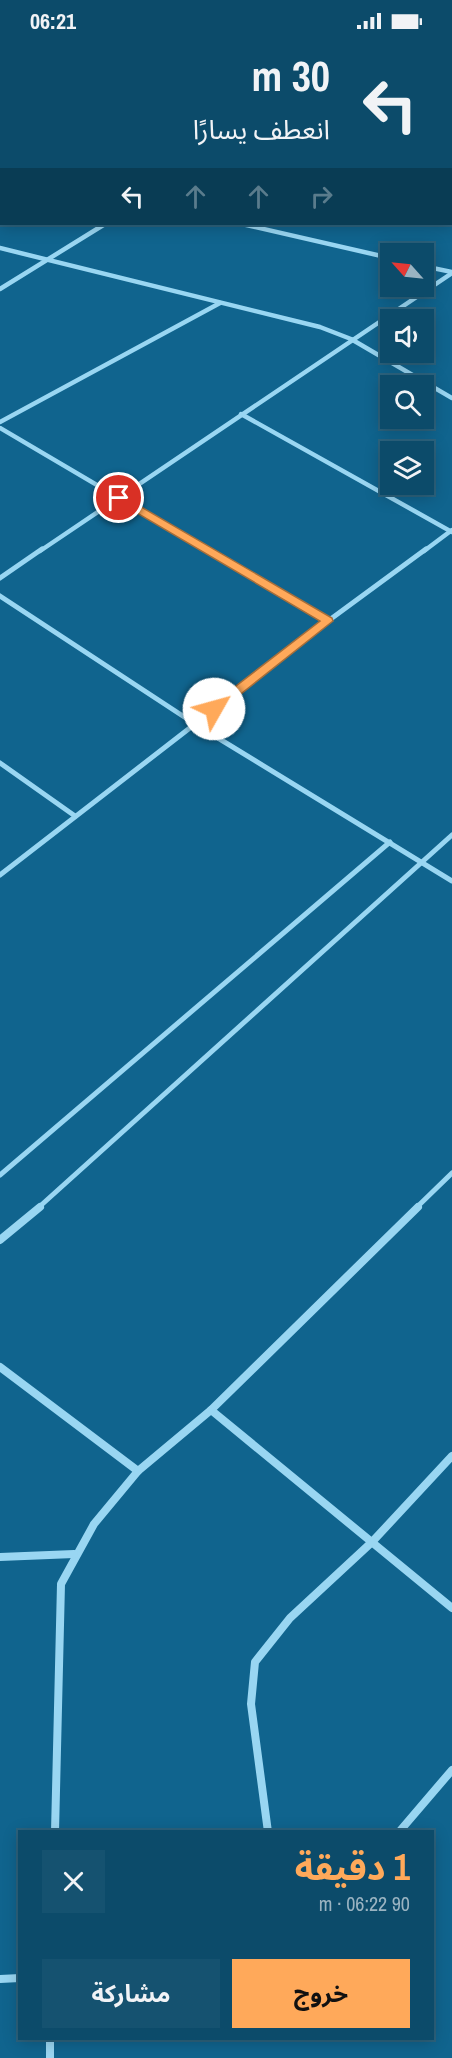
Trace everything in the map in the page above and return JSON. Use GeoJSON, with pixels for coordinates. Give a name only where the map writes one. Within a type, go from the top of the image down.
{"type":"FeatureCollection","features":[{"type":"Feature","properties":{"kind":"street"},"geometry":{"type":"LineString","coordinates":[[0,289],[103,225]]}},
{"type":"Feature","properties":{"kind":"street"},"geometry":{"type":"LineString","coordinates":[[246,225],[380,256]]}},
{"type":"Feature","properties":{"kind":"street"},"geometry":{"type":"LineString","coordinates":[[0,248],[284,317],[351,339],[452,398]]}},
{"type":"Feature","properties":{"kind":"street"},"geometry":{"type":"LineString","coordinates":[[434,269],[452,273]]}},
{"type":"Feature","properties":{"kind":"street"},"geometry":{"type":"LineString","coordinates":[[0,578],[452,273]]}},
{"type":"Feature","properties":{"kind":"street"},"geometry":{"type":"LineString","coordinates":[[0,422],[220,302]]}},
{"type":"Feature","properties":{"kind":"street"},"geometry":{"type":"LineString","coordinates":[[446,394],[452,389]]}},
{"type":"Feature","properties":{"kind":"street"},"geometry":{"type":"LineString","coordinates":[[0,875],[328,621],[451,531],[241,414]]}},
{"type":"Feature","properties":{"kind":"street"},"geometry":{"type":"LineString","coordinates":[[0,428],[328,621]]}},
{"type":"Feature","properties":{"kind":"street"},"geometry":{"type":"LineString","coordinates":[[0,596],[195,724],[452,881]]}},
{"type":"Feature","properties":{"kind":"street"},"geometry":{"type":"LineString","coordinates":[[0,763],[75,816]]}},
{"type":"Feature","properties":{"kind":"street"},"geometry":{"type":"LineString","coordinates":[[0,1240],[55,1194],[452,835]]}},
{"type":"Feature","properties":{"kind":"street"},"geometry":{"type":"LineString","coordinates":[[0,1175],[390,842]]}},
{"type":"Feature","properties":{"kind":"street"},"geometry":{"type":"LineString","coordinates":[[55,1830],[62,1584],[74,1554],[105,1507],[138,1471],[211,1410],[452,1173]]}},
{"type":"Feature","properties":{"kind":"street"},"geometry":{"type":"LineString","coordinates":[[0,1367],[138,1471]]}},
{"type":"Feature","properties":{"kind":"street"},"geometry":{"type":"LineString","coordinates":[[211,1410],[452,1608]]}},
{"type":"Feature","properties":{"kind":"street"},"geometry":{"type":"LineString","coordinates":[[268,1830],[251,1704],[255,1662],[290,1618],[372,1542],[452,1456]]}},
{"type":"Feature","properties":{"kind":"street"},"geometry":{"type":"LineString","coordinates":[[0,1557],[74,1554]]}},
{"type":"Feature","properties":{"kind":"street"},"geometry":{"type":"LineString","coordinates":[[401,1830],[452,1770]]}},
{"type":"Feature","properties":{"kind":"street"},"geometry":{"type":"LineString","coordinates":[[0,1979],[18,1978]]}},
{"type":"Feature","properties":{"kind":"street"},"geometry":{"type":"LineString","coordinates":[[50,2040],[50,2058]]}},
{"type":"Feature","properties":{"kind":"route"},"geometry":{"type":"LineString","coordinates":[[119,498],[328,621],[214,709]]}}]}
